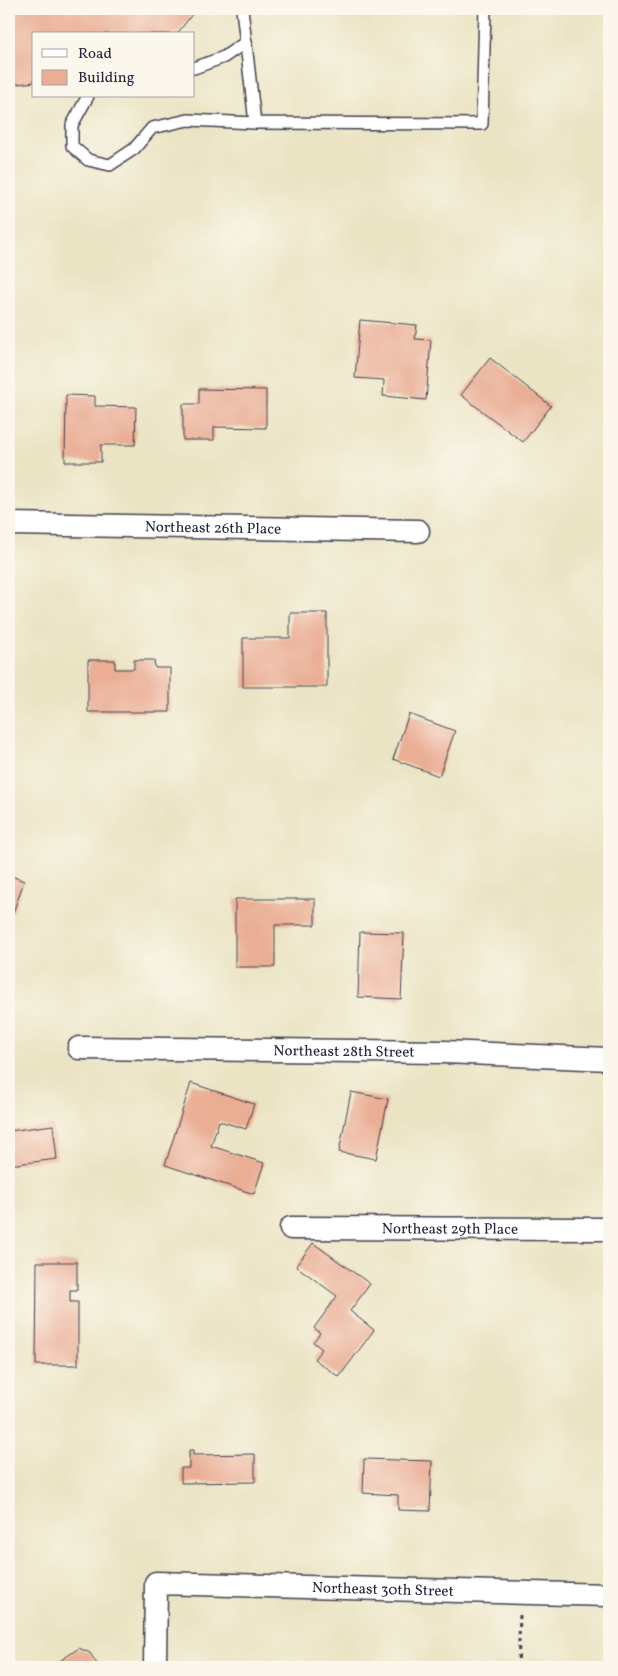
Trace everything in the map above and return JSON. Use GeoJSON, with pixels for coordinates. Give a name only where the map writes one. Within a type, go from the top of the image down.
{"type":"FeatureCollection","features":[{"type":"Feature","properties":{"kind":"street","name":"Northeast 26th Place"},"geometry":{"type":"LineString","coordinates":[[9,524],[418,531]]}},
{"type":"Feature","properties":{"kind":"street","name":"Northeast 28th Street"},"geometry":{"type":"LineString","coordinates":[[79,1048],[444,1052],[609,1059]]}},
{"type":"Feature","properties":{"kind":"street","name":"Northeast 29th Place"},"geometry":{"type":"LineString","coordinates":[[290,1228],[609,1228]]}},
{"type":"Feature","properties":{"kind":"street","name":"Northeast 30th Street"},"geometry":{"type":"LineString","coordinates":[[155,1667],[156,1583],[609,1595]]}},
{"type":"Feature","properties":{"kind":"lane"},"geometry":{"type":"LineString","coordinates":[[242,9],[255,123]]}},
{"type":"Feature","properties":{"kind":"lane"},"geometry":{"type":"LineString","coordinates":[[87,98],[72,125],[72,146],[88,160],[110,165],[134,149],[152,128],[188,120],[255,123],[482,124],[485,9]]}},
{"type":"Feature","properties":{"kind":"lane"},"geometry":{"type":"LineString","coordinates":[[195,68],[224,57],[246,42]]}},
{"type":"Feature","properties":{"kind":"path"},"geometry":{"type":"LineString","coordinates":[[518,1667],[520,1592]]}},
{"type":"Feature","properties":{"kind":"building"},"geometry":{"type":"Polygon","coordinates":[[[9,9],[196,9],[179,32],[32,32],[32,82],[9,85],[9,9]]]}},
{"type":"Feature","properties":{"kind":"building"},"geometry":{"type":"Polygon","coordinates":[[[360,320],[417,325],[415,339],[431,340],[426,400],[383,396],[384,380],[355,378],[360,320]]]}},
{"type":"Feature","properties":{"kind":"building"},"geometry":{"type":"Polygon","coordinates":[[[490,358],[551,406],[523,442],[461,395],[490,358]]]}},
{"type":"Feature","properties":{"kind":"building"},"geometry":{"type":"Polygon","coordinates":[[[199,389],[266,390],[266,428],[214,427],[214,440],[183,440],[183,404],[199,404],[199,389]]]}},
{"type":"Feature","properties":{"kind":"building"},"geometry":{"type":"Polygon","coordinates":[[[66,395],[95,396],[95,406],[136,407],[135,445],[101,445],[101,462],[65,462],[66,395]]]}},
{"type":"Feature","properties":{"kind":"building"},"geometry":{"type":"Polygon","coordinates":[[[290,613],[327,613],[327,687],[243,687],[243,638],[290,638],[290,613]]]}},
{"type":"Feature","properties":{"kind":"building"},"geometry":{"type":"Polygon","coordinates":[[[88,660],[115,660],[115,669],[134,669],[134,660],[154,660],[155,668],[170,668],[170,712],[88,712],[88,660]]]}},
{"type":"Feature","properties":{"kind":"building"},"geometry":{"type":"Polygon","coordinates":[[[409,714],[455,731],[439,776],[393,759],[409,714]]]}},
{"type":"Feature","properties":{"kind":"building"},"geometry":{"type":"Polygon","coordinates":[[[9,875],[24,881],[13,913],[9,912],[9,875]]]}},
{"type":"Feature","properties":{"kind":"building"},"geometry":{"type":"Polygon","coordinates":[[[235,899],[315,899],[315,925],[275,925],[275,967],[235,967],[235,899]]]}},
{"type":"Feature","properties":{"kind":"building"},"geometry":{"type":"Polygon","coordinates":[[[360,932],[404,933],[401,999],[358,997],[360,932]]]}},
{"type":"Feature","properties":{"kind":"building"},"geometry":{"type":"Polygon","coordinates":[[[191,1083],[254,1104],[246,1129],[219,1121],[211,1146],[264,1163],[254,1194],[165,1165],[191,1083]]]}},
{"type":"Feature","properties":{"kind":"building"},"geometry":{"type":"Polygon","coordinates":[[[351,1092],[388,1099],[376,1159],[339,1152],[351,1092]]]}},
{"type":"Feature","properties":{"kind":"building"},"geometry":{"type":"Polygon","coordinates":[[[53,1125],[57,1159],[9,1165],[9,1131],[53,1125]]]}},
{"type":"Feature","properties":{"kind":"building"},"geometry":{"type":"Polygon","coordinates":[[[313,1243],[370,1284],[350,1311],[374,1330],[339,1377],[314,1359],[322,1349],[313,1342],[320,1333],[314,1328],[337,1296],[296,1266],[313,1243]]]}},
{"type":"Feature","properties":{"kind":"building"},"geometry":{"type":"Polygon","coordinates":[[[37,1262],[77,1262],[77,1290],[70,1290],[70,1302],[78,1302],[78,1365],[36,1365],[37,1262]]]}},
{"type":"Feature","properties":{"kind":"building"},"geometry":{"type":"Polygon","coordinates":[[[189,1450],[193,1450],[193,1455],[255,1454],[255,1482],[181,1483],[181,1468],[189,1468],[189,1450]]]}},
{"type":"Feature","properties":{"kind":"building"},"geometry":{"type":"Polygon","coordinates":[[[364,1459],[432,1461],[430,1511],[398,1510],[398,1495],[363,1493],[364,1459]]]}},
{"type":"Feature","properties":{"kind":"building"},"geometry":{"type":"Polygon","coordinates":[[[79,1648],[90,1653],[99,1667],[51,1667],[79,1648]]]}}]}
